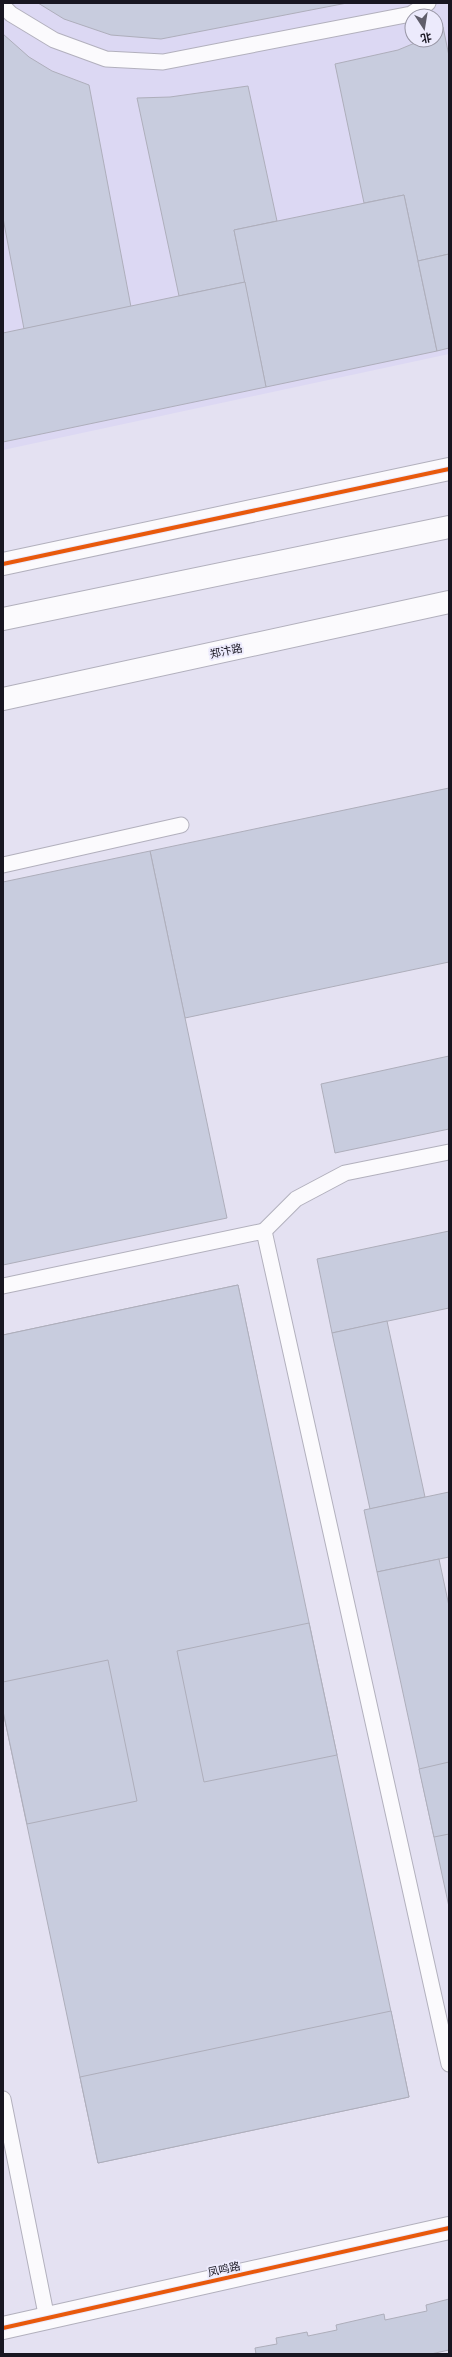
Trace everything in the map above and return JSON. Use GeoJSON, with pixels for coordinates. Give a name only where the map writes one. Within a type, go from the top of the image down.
{"type":"FeatureCollection","features":[{"type":"Feature","properties":{"kind":"street"},"geometry":{"type":"LineString","coordinates":[[3,564],[449,469]]}},
{"type":"Feature","properties":{"kind":"street"},"geometry":{"type":"LineString","coordinates":[[3,619],[449,527]]}},
{"type":"Feature","properties":{"kind":"street","name":"郑汴路"},"geometry":{"type":"LineString","coordinates":[[3,699],[449,602]]}},
{"type":"Feature","properties":{"kind":"street","name":"凤鸣路"},"geometry":{"type":"LineString","coordinates":[[3,2328],[449,2228]]}},
{"type":"Feature","properties":{"kind":"lane"},"geometry":{"type":"LineString","coordinates":[[3,6],[11,14],[54,40],[106,59],[162,62],[411,14],[428,3]]}},
{"type":"Feature","properties":{"kind":"lane"},"geometry":{"type":"LineString","coordinates":[[3,865],[181,825]]}},
{"type":"Feature","properties":{"kind":"lane"},"geometry":{"type":"LineString","coordinates":[[3,1286],[264,1231],[296,1198],[346,1173],[449,1152]]}},
{"type":"Feature","properties":{"kind":"lane"},"geometry":{"type":"LineString","coordinates":[[264,1231],[449,2064]]}},
{"type":"Feature","properties":{"kind":"lane"},"geometry":{"type":"LineString","coordinates":[[3,2100],[48,2318]]}},
{"type":"Feature","properties":{"kind":"shaded area"},"geometry":{"type":"Polygon","coordinates":[[[3,3],[449,3],[449,354],[3,450],[3,3]]]}},
{"type":"Feature","properties":{"kind":"building"},"geometry":{"type":"Polygon","coordinates":[[[38,3],[347,3],[161,39],[111,35],[64,19],[38,3]]]}},
{"type":"Feature","properties":{"kind":"building"},"geometry":{"type":"Polygon","coordinates":[[[444,32],[449,56],[449,254],[418,261],[404,195],[364,203],[335,64],[404,48],[444,48],[444,32]]]}},
{"type":"Feature","properties":{"kind":"building"},"geometry":{"type":"Polygon","coordinates":[[[3,34],[29,57],[52,71],[89,85],[131,307],[24,329],[3,218],[3,34]]]}},
{"type":"Feature","properties":{"kind":"building"},"geometry":{"type":"Polygon","coordinates":[[[248,86],[277,221],[234,230],[245,282],[179,296],[137,98],[170,97],[248,86]]]}},
{"type":"Feature","properties":{"kind":"building"},"geometry":{"type":"Polygon","coordinates":[[[404,195],[437,351],[266,387],[234,230],[404,195]]]}},
{"type":"Feature","properties":{"kind":"building"},"geometry":{"type":"Polygon","coordinates":[[[449,254],[449,348],[437,351],[418,261],[449,254]]]}},
{"type":"Feature","properties":{"kind":"building"},"geometry":{"type":"Polygon","coordinates":[[[245,282],[266,387],[3,442],[3,333],[245,282]]]}},
{"type":"Feature","properties":{"kind":"building"},"geometry":{"type":"Polygon","coordinates":[[[449,788],[449,962],[185,1018],[150,851],[449,788]]]}},
{"type":"Feature","properties":{"kind":"building"},"geometry":{"type":"Polygon","coordinates":[[[150,851],[227,1218],[3,1265],[3,882],[150,851]]]}},
{"type":"Feature","properties":{"kind":"building"},"geometry":{"type":"Polygon","coordinates":[[[449,1056],[449,1129],[335,1153],[321,1084],[449,1056]]]}},
{"type":"Feature","properties":{"kind":"building"},"geometry":{"type":"Polygon","coordinates":[[[449,1231],[449,1308],[332,1333],[317,1259],[449,1231]]]}},
{"type":"Feature","properties":{"kind":"building"},"geometry":{"type":"Polygon","coordinates":[[[238,1285],[257,1376],[3,1430],[3,1335],[238,1285]]]}},
{"type":"Feature","properties":{"kind":"building"},"geometry":{"type":"Polygon","coordinates":[[[238,1285],[409,2097],[98,2163],[3,1711],[3,1335],[238,1285]]]}},
{"type":"Feature","properties":{"kind":"building"},"geometry":{"type":"Polygon","coordinates":[[[387,1321],[425,1497],[370,1509],[332,1333],[387,1321]]]}},
{"type":"Feature","properties":{"kind":"building"},"geometry":{"type":"Polygon","coordinates":[[[449,1492],[449,1557],[377,1572],[364,1510],[449,1492]]]}},
{"type":"Feature","properties":{"kind":"building"},"geometry":{"type":"Polygon","coordinates":[[[439,1559],[449,1606],[449,1907],[377,1572],[439,1559]]]}},
{"type":"Feature","properties":{"kind":"building"},"geometry":{"type":"Polygon","coordinates":[[[309,1623],[337,1755],[204,1782],[177,1651],[309,1623]]]}},
{"type":"Feature","properties":{"kind":"building"},"geometry":{"type":"Polygon","coordinates":[[[108,1660],[137,1801],[27,1824],[3,1711],[3,1682],[108,1660]]]}},
{"type":"Feature","properties":{"kind":"building"},"geometry":{"type":"Polygon","coordinates":[[[449,1762],[449,1834],[434,1837],[419,1769],[449,1762]]]}},
{"type":"Feature","properties":{"kind":"building"},"geometry":{"type":"Polygon","coordinates":[[[391,2011],[409,2097],[98,2163],[80,2077],[391,2011]]]}},
{"type":"Feature","properties":{"kind":"building"},"geometry":{"type":"Polygon","coordinates":[[[449,2299],[449,2350],[431,2354],[256,2354],[255,2348],[277,2344],[276,2338],[307,2332],[308,2336],[337,2330],[336,2325],[384,2314],[385,2320],[427,2311],[426,2305],[449,2299]]]}},
{"type":"Feature","properties":{"kind":"cycle path"},"geometry":{"type":"LineString","coordinates":[[3,564],[449,469]]}},
{"type":"Feature","properties":{"kind":"cycle path"},"geometry":{"type":"LineString","coordinates":[[3,2328],[449,2228]]}}]}
